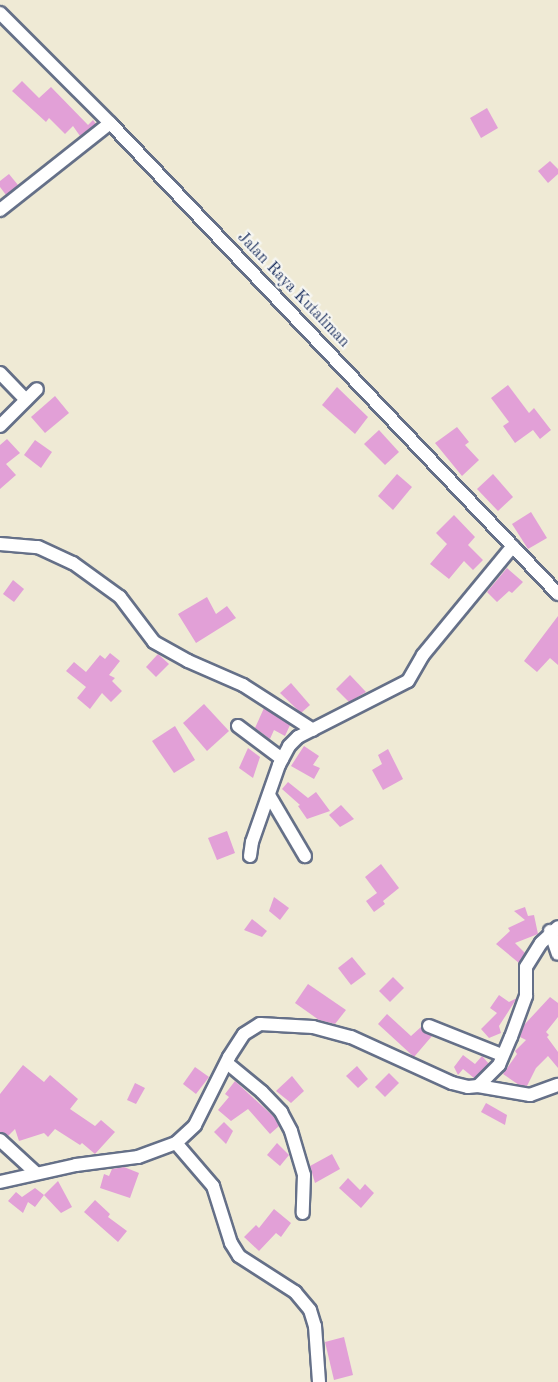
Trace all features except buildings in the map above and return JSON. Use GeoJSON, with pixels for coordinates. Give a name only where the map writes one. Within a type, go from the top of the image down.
{"type":"FeatureCollection","features":[{"type":"Feature","properties":{"kind":"street","name":"Jalan Raya Kutaliman"},"geometry":{"type":"LineString","coordinates":[[0,13],[110,123],[558,594]]}},
{"type":"Feature","properties":{"kind":"street"},"geometry":{"type":"LineString","coordinates":[[0,210],[110,123]]}},
{"type":"Feature","properties":{"kind":"street"},"geometry":{"type":"LineString","coordinates":[[0,373],[26,400]]}},
{"type":"Feature","properties":{"kind":"street"},"geometry":{"type":"LineString","coordinates":[[0,426],[38,389]]}},
{"type":"Feature","properties":{"kind":"street"},"geometry":{"type":"LineString","coordinates":[[0,544],[38,547],[73,563],[120,597],[154,642],[188,661],[243,685],[313,730]]}},
{"type":"Feature","properties":{"kind":"street"},"geometry":{"type":"LineString","coordinates":[[250,856],[252,842],[282,759],[289,746],[313,730],[408,681],[423,655],[513,546]]}},
{"type":"Feature","properties":{"kind":"street"},"geometry":{"type":"LineString","coordinates":[[238,726],[282,759]]}},
{"type":"Feature","properties":{"kind":"street"},"geometry":{"type":"LineString","coordinates":[[269,795],[305,856]]}},
{"type":"Feature","properties":{"kind":"street"},"geometry":{"type":"LineString","coordinates":[[554,929],[558,954]]}},
{"type":"Feature","properties":{"kind":"street"},"geometry":{"type":"LineString","coordinates":[[478,1086],[499,1065],[526,996],[526,967],[554,929]]}},
{"type":"Feature","properties":{"kind":"street"},"geometry":{"type":"LineString","coordinates":[[0,1182],[36,1173],[138,1157],[176,1143],[195,1125],[240,1039],[251,1029],[268,1023],[313,1027],[351,1037],[452,1083],[530,1095],[558,1085]]}},
{"type":"Feature","properties":{"kind":"street"},"geometry":{"type":"LineString","coordinates":[[429,1026],[502,1055]]}},
{"type":"Feature","properties":{"kind":"street"},"geometry":{"type":"LineString","coordinates":[[227,1064],[262,1092],[280,1112],[291,1131],[304,1175],[303,1213]]}},
{"type":"Feature","properties":{"kind":"street"},"geometry":{"type":"LineString","coordinates":[[0,1140],[36,1173]]}},
{"type":"Feature","properties":{"kind":"street"},"geometry":{"type":"LineString","coordinates":[[176,1143],[213,1186],[231,1243],[240,1256],[295,1292],[310,1310],[315,1326],[319,1382]]}}]}
